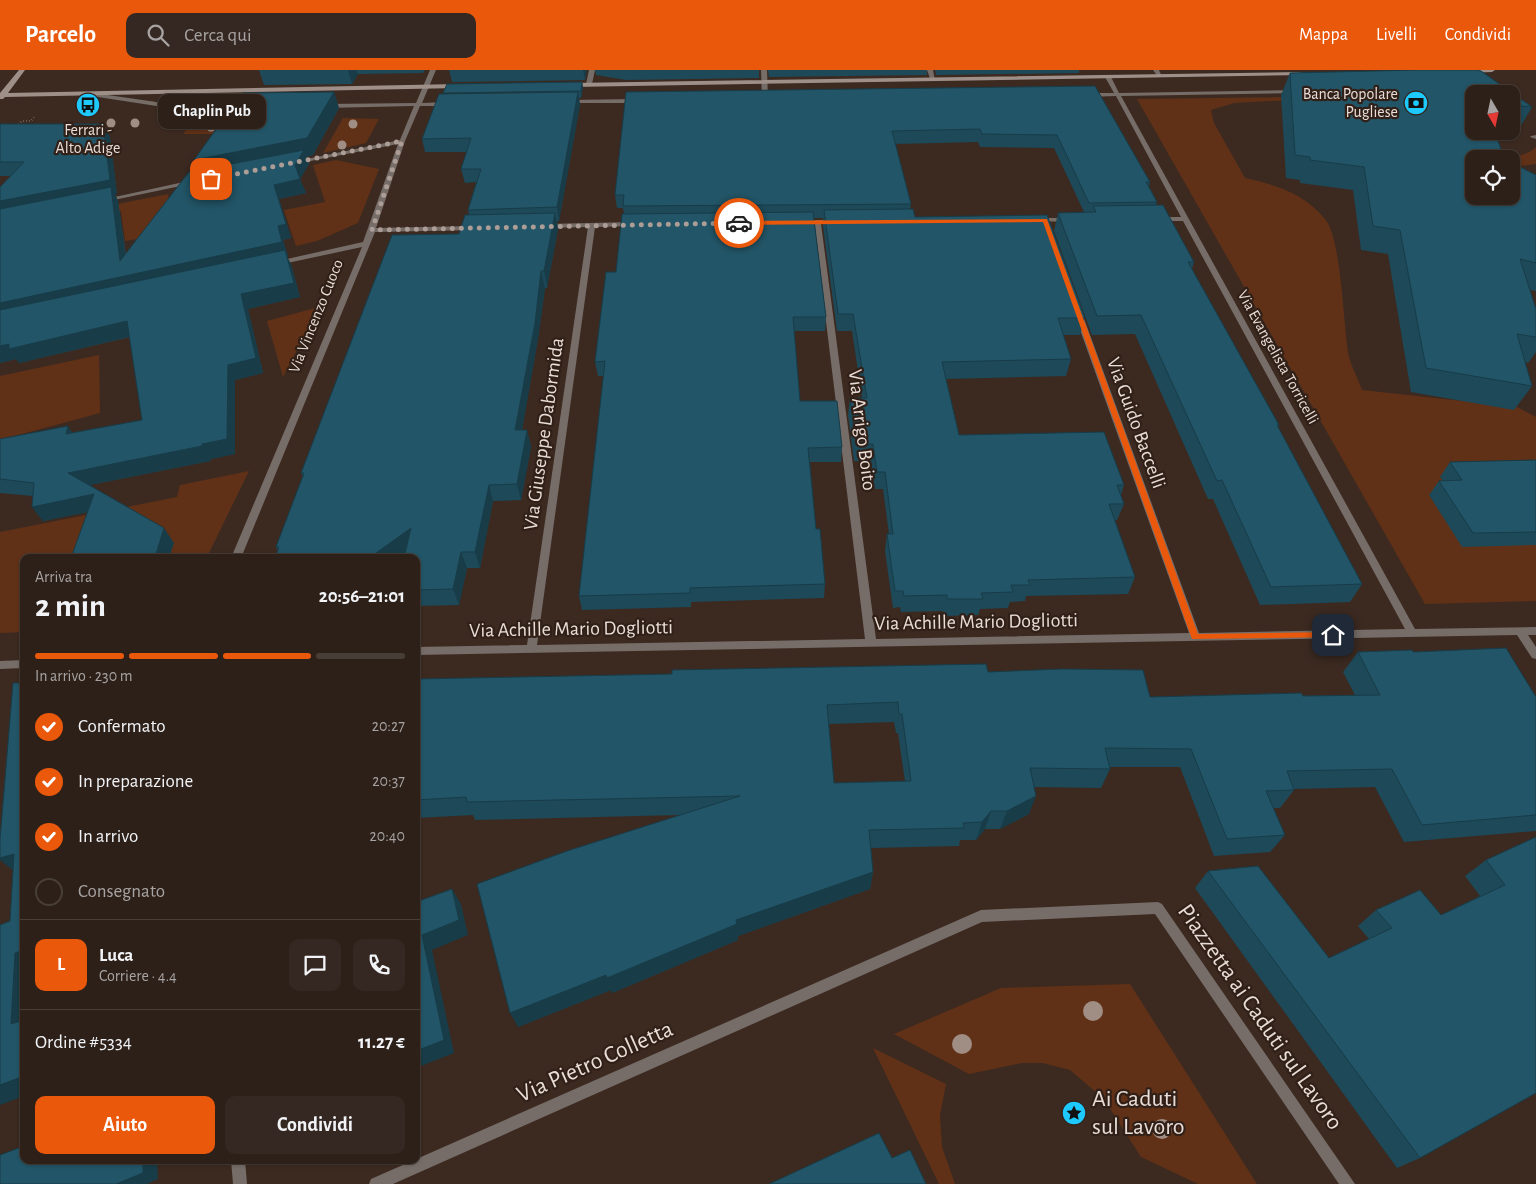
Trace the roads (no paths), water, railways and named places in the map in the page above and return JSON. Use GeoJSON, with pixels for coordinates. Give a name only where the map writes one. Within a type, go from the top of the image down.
{"type":"FeatureCollection","features":[{"type":"Feature","properties":{"kind":"street"},"geometry":{"type":"LineString","coordinates":[[1,97],[22,70]]}},
{"type":"Feature","properties":{"kind":"street","name":"Via Vincenzo Cuoco"},"geometry":{"type":"LineString","coordinates":[[238,554],[372,230],[402,141],[433,70]]}},
{"type":"Feature","properties":{"kind":"street"},"geometry":{"type":"LineString","coordinates":[[589,84],[592,70]]}},
{"type":"Feature","properties":{"kind":"street"},"geometry":{"type":"LineString","coordinates":[[764,70],[765,99]]}},
{"type":"Feature","properties":{"kind":"street"},"geometry":{"type":"LineString","coordinates":[[930,70],[933,80]]}},
{"type":"Feature","properties":{"kind":"street"},"geometry":{"type":"LineString","coordinates":[[1156,70],[1160,76]]}},
{"type":"Feature","properties":{"kind":"street"},"geometry":{"type":"LineString","coordinates":[[1457,71],[1492,70]]}},
{"type":"Feature","properties":{"kind":"street"},"geometry":{"type":"LineString","coordinates":[[560,85],[1305,74]]}},
{"type":"Feature","properties":{"kind":"street","name":"Via Evangelista Torricelli"},"geometry":{"type":"LineString","coordinates":[[1108,77],[1412,633]]}},
{"type":"Feature","properties":{"kind":"street"},"geometry":{"type":"LineString","coordinates":[[1,97],[463,86]]}},
{"type":"Feature","properties":{"kind":"street"},"geometry":{"type":"LineString","coordinates":[[1079,95],[1307,90]]}},
{"type":"Feature","properties":{"kind":"street"},"geometry":{"type":"LineString","coordinates":[[88,94],[163,106],[258,106]]}},
{"type":"Feature","properties":{"kind":"street"},"geometry":{"type":"LineString","coordinates":[[755,99],[775,99]]}},
{"type":"Feature","properties":{"kind":"street"},"geometry":{"type":"LineString","coordinates":[[558,102],[646,101]]}},
{"type":"Feature","properties":{"kind":"street"},"geometry":{"type":"LineString","coordinates":[[315,106],[456,104]]}},
{"type":"Feature","properties":{"kind":"street"},"geometry":{"type":"LineString","coordinates":[[288,164],[402,141]]}},
{"type":"Feature","properties":{"kind":"street"},"geometry":{"type":"LineString","coordinates":[[96,202],[201,181]]}},
{"type":"Feature","properties":{"kind":"street"},"geometry":{"type":"LineString","coordinates":[[1155,219],[1185,219]]}},
{"type":"Feature","properties":{"kind":"street"},"geometry":{"type":"LineString","coordinates":[[1025,220],[1075,220]]}},
{"type":"Feature","properties":{"kind":"street"},"geometry":{"type":"LineString","coordinates":[[1045,220],[1048,230]]}},
{"type":"Feature","properties":{"kind":"street"},"geometry":{"type":"LineString","coordinates":[[798,222],[847,222]]}},
{"type":"Feature","properties":{"kind":"street","name":"Via Arrigo Boito"},"geometry":{"type":"LineString","coordinates":[[817,222],[871,643]]}},
{"type":"Feature","properties":{"kind":"street","name":"Via Giuseppe Dabormida"},"geometry":{"type":"LineString","coordinates":[[531,649],[592,224]]}},
{"type":"Feature","properties":{"kind":"street"},"geometry":{"type":"LineString","coordinates":[[535,226],[641,224]]}},
{"type":"Feature","properties":{"kind":"street"},"geometry":{"type":"LineString","coordinates":[[372,230],[477,228]]}},
{"type":"Feature","properties":{"kind":"street"},"geometry":{"type":"LineString","coordinates":[[269,265],[365,244]]}},
{"type":"Feature","properties":{"kind":"street","name":"Via Guido Baccelli"},"geometry":{"type":"LineString","coordinates":[[1075,304],[1195,637]]}},
{"type":"Feature","properties":{"kind":"street","name":"Via Achille Mario Dogliotti"},"geometry":{"type":"LineString","coordinates":[[420,651],[1536,630]]}},
{"type":"Feature","properties":{"kind":"street"},"geometry":{"type":"LineString","coordinates":[[1520,631],[1536,655]]}},
{"type":"Feature","properties":{"kind":"street"},"geometry":{"type":"LineString","coordinates":[[0,665],[20,664]]}},
{"type":"Feature","properties":{"kind":"street","name":"Piazzetta ai Caduti sul Lavoro"},"geometry":{"type":"LineString","coordinates":[[832,981],[982,916],[1158,908],[1348,1184]]}},
{"type":"Feature","properties":{"kind":"street","name":"Via Pietro Colletta"},"geometry":{"type":"LineString","coordinates":[[376,1184],[832,981]]}},
{"type":"Feature","properties":{"kind":"street"},"geometry":{"type":"LineString","coordinates":[[238,1164],[240,1184]]}},
{"type":"Feature","properties":{"kind":"place","name":"Banca Popolare Pugliese"},"geometry":{"type":"Point","coordinates":[1416,103]}},
{"type":"Feature","properties":{"kind":"place","name":"Ferrari - Alto Adige"},"geometry":{"type":"Point","coordinates":[88,105]}},
{"type":"Feature","properties":{"kind":"place","name":"Chaplin Pub"},"geometry":{"type":"Point","coordinates":[211,179]}},
{"type":"Feature","properties":{"kind":"place","name":"Ai Caduti sul Lavoro"},"geometry":{"type":"Point","coordinates":[1074,1113]}}]}
